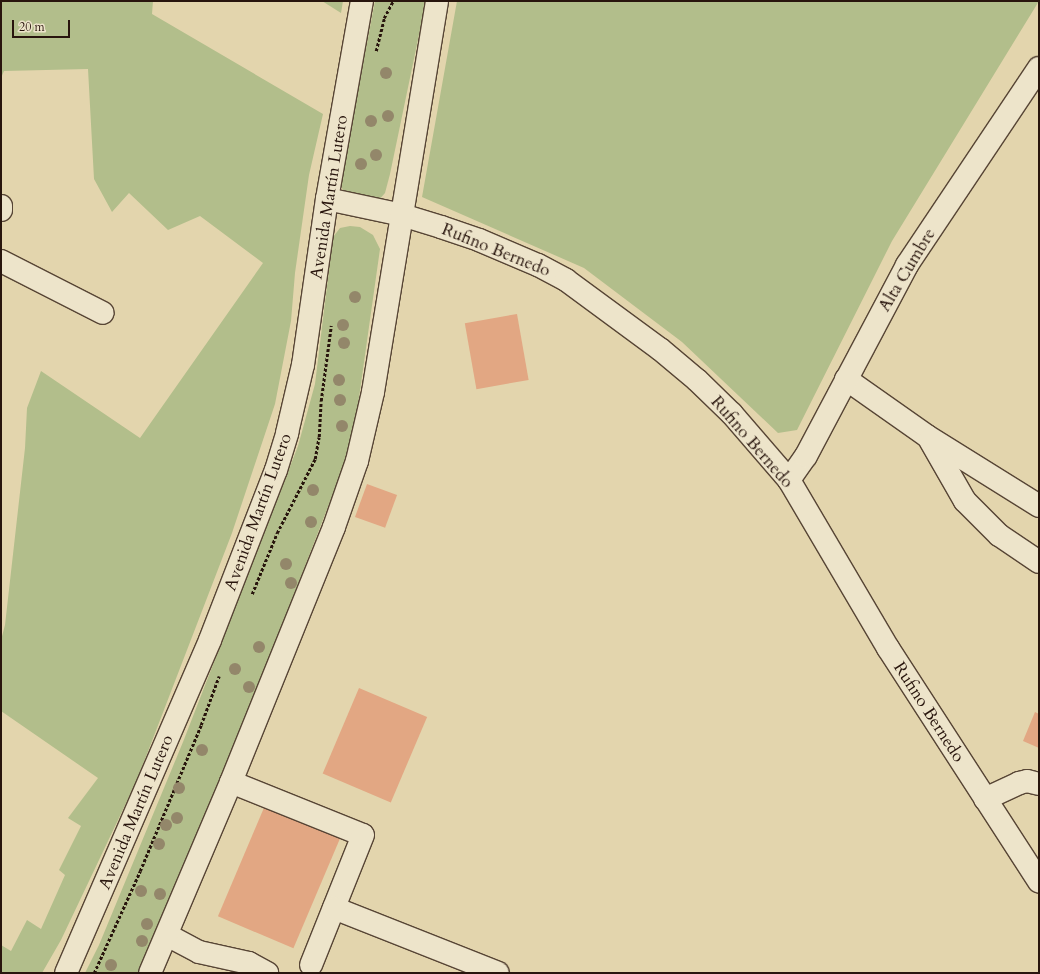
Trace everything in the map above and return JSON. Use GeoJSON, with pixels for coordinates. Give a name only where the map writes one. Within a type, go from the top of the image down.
{"type":"FeatureCollection","features":[{"type":"Feature","properties":{"kind":"street","name":"Avenida Martín Lutero"},"geometry":{"type":"LineString","coordinates":[[66,973],[210,640],[276,470],[287,433],[303,365],[327,198],[362,1]]}},
{"type":"Feature","properties":{"kind":"street"},"geometry":{"type":"LineString","coordinates":[[150,973],[231,782],[334,527],[356,461],[373,392],[437,1]]}},
{"type":"Feature","properties":{"kind":"street","name":"Alta Cumbre"},"geometry":{"type":"LineString","coordinates":[[789,480],[806,456],[907,265],[1039,68]]}},
{"type":"Feature","properties":{"kind":"street","name":"Rufino Bernedo"},"geometry":{"type":"LineString","coordinates":[[327,198],[402,215],[479,240],[538,265],[566,280],[660,348],[697,380],[732,414],[789,480],[888,648],[1039,881]]}},
{"type":"Feature","properties":{"kind":"street"},"geometry":{"type":"LineString","coordinates":[[1,262],[103,313]]}},
{"type":"Feature","properties":{"kind":"street"},"geometry":{"type":"LineString","coordinates":[[846,379],[927,436],[1039,506]]}},
{"type":"Feature","properties":{"kind":"street"},"geometry":{"type":"LineString","coordinates":[[927,436],[965,502],[1000,535],[1039,562]]}},
{"type":"Feature","properties":{"kind":"street"},"geometry":{"type":"LineString","coordinates":[[985,799],[1019,783],[1027,781],[1039,784]]}},
{"type":"Feature","properties":{"kind":"street"},"geometry":{"type":"LineString","coordinates":[[231,782],[363,835],[311,965]]}},
{"type":"Feature","properties":{"kind":"street"},"geometry":{"type":"LineString","coordinates":[[334,908],[498,973]]}},
{"type":"Feature","properties":{"kind":"street"},"geometry":{"type":"LineString","coordinates":[[167,934],[199,952],[249,963],[267,973]]}},
{"type":"Feature","properties":{"kind":"green space"},"geometry":{"type":"Polygon","coordinates":[[[1,1],[153,1],[152,14],[323,114],[309,175],[295,273],[291,321],[275,404],[232,533],[137,780],[61,940],[42,973],[1,973],[1,945],[11,951],[27,920],[41,929],[65,875],[59,870],[81,826],[68,818],[98,778],[1,711],[1,640],[5,625],[25,448],[27,408],[41,371],[140,438],[263,263],[200,216],[168,230],[129,193],[112,212],[94,179],[88,69],[4,71],[1,78],[1,1]]]}},
{"type":"Feature","properties":{"kind":"green space"},"geometry":{"type":"Polygon","coordinates":[[[322,1],[343,1],[341,13],[322,1]]]}},
{"type":"Feature","properties":{"kind":"green space"},"geometry":{"type":"Polygon","coordinates":[[[375,1],[426,1],[390,174],[385,193],[378,201],[344,192],[340,184],[375,1]]]}},
{"type":"Feature","properties":{"kind":"green space"},"geometry":{"type":"Polygon","coordinates":[[[457,1],[1039,1],[892,241],[797,430],[778,433],[682,342],[584,268],[422,197],[457,1]]]}},
{"type":"Feature","properties":{"kind":"green space"},"geometry":{"type":"Polygon","coordinates":[[[350,226],[360,227],[373,235],[380,249],[354,433],[343,468],[259,685],[139,973],[85,973],[99,945],[183,742],[298,446],[315,384],[333,237],[340,228],[350,226]]]}},
{"type":"Feature","properties":{"kind":"building"},"geometry":{"type":"Polygon","coordinates":[[[517,314],[529,380],[476,389],[465,323],[517,314]]]}},
{"type":"Feature","properties":{"kind":"building"},"geometry":{"type":"Polygon","coordinates":[[[367,484],[397,495],[385,528],[355,517],[367,484]]]}},
{"type":"Feature","properties":{"kind":"building"},"geometry":{"type":"Polygon","coordinates":[[[359,688],[427,717],[391,803],[323,774],[359,688]]]}},
{"type":"Feature","properties":{"kind":"building"},"geometry":{"type":"Polygon","coordinates":[[[1035,712],[1039,714],[1039,748],[1023,741],[1035,712]]]}},
{"type":"Feature","properties":{"kind":"building"},"geometry":{"type":"Polygon","coordinates":[[[266,803],[341,835],[293,948],[218,916],[266,803]]]}}]}
